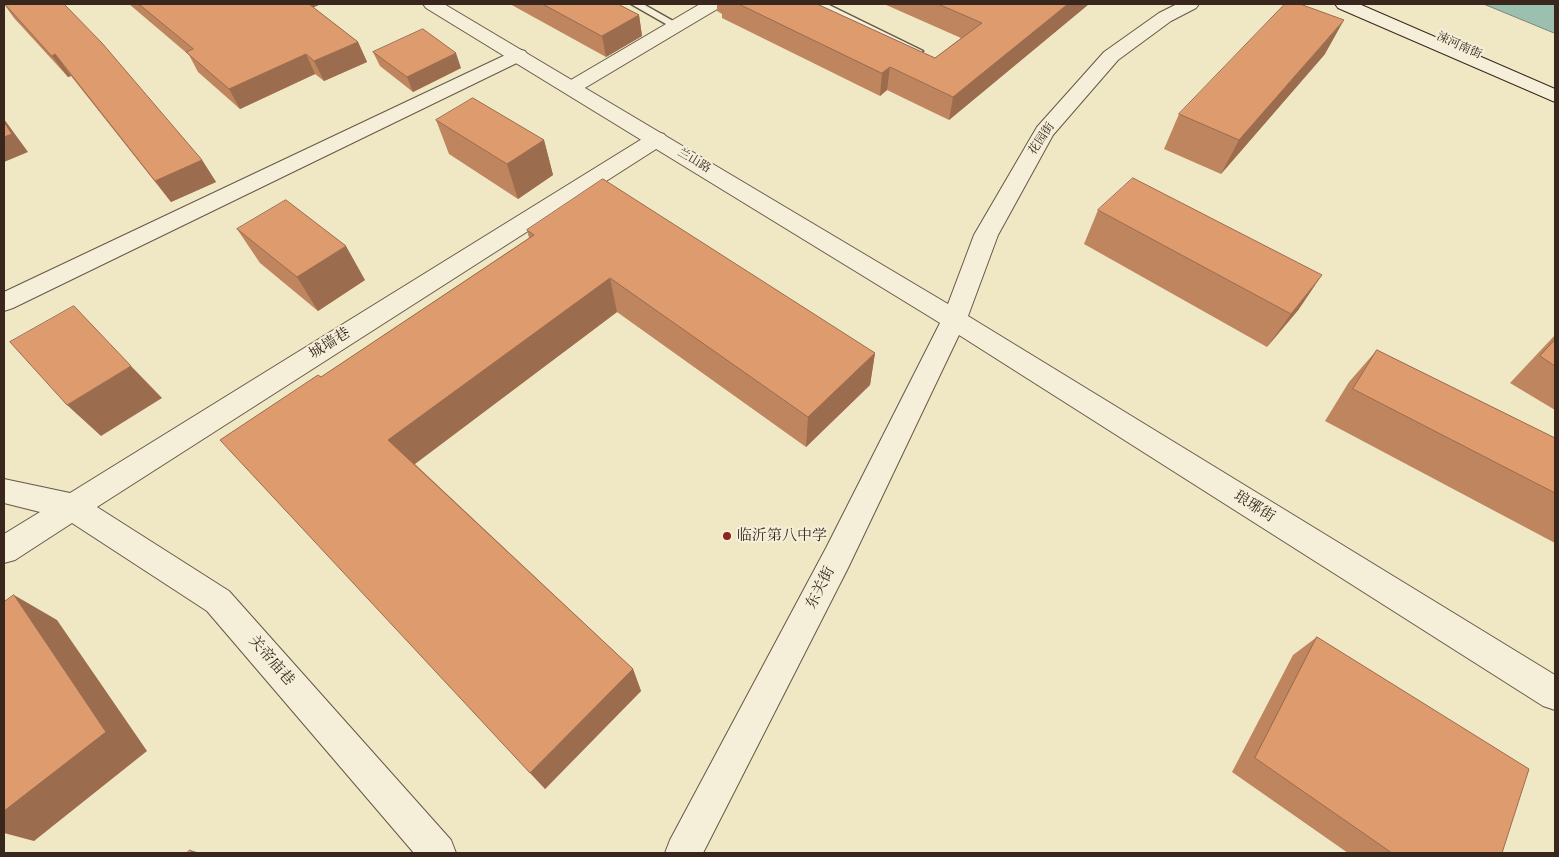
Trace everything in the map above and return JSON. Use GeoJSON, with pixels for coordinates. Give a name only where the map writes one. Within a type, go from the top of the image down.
{"type":"FeatureCollection","features":[{"type":"Feature","properties":{"kind":"street","name":"兰山路"},"geometry":{"type":"LineString","coordinates":[[432,4],[954,320]]}},
{"type":"Feature","properties":{"kind":"street"},"geometry":{"type":"LineString","coordinates":[[571,88],[714,4]]}},
{"type":"Feature","properties":{"kind":"street","name":"花园街"},"geometry":{"type":"LineString","coordinates":[[954,320],[986,235],[1044,132],[1111,56],[1165,16],[1190,4]]}},
{"type":"Feature","properties":{"kind":"street"},"geometry":{"type":"LineString","coordinates":[[1344,4],[1555,96]]}},
{"type":"Feature","properties":{"kind":"street","name":"涑河南街"},"geometry":{"type":"LineString","coordinates":[[1362,4],[1555,88]]}},
{"type":"Feature","properties":{"kind":"street"},"geometry":{"type":"LineString","coordinates":[[4,302],[518,55]]}},
{"type":"Feature","properties":{"kind":"street","name":"城墙巷"},"geometry":{"type":"LineString","coordinates":[[4,550],[71,506],[657,139]]}},
{"type":"Feature","properties":{"kind":"street","name":"琅琊街"},"geometry":{"type":"LineString","coordinates":[[954,320],[1555,694]]}},
{"type":"Feature","properties":{"kind":"street","name":"东关街"},"geometry":{"type":"LineString","coordinates":[[683,853],[837,558],[954,320]]}},
{"type":"Feature","properties":{"kind":"street"},"geometry":{"type":"LineString","coordinates":[[4,491],[71,506]]}},
{"type":"Feature","properties":{"kind":"street","name":"关帝庙巷"},"geometry":{"type":"LineString","coordinates":[[71,506],[122,541],[218,601],[438,853]]}},
{"type":"Feature","properties":{"kind":"lane"},"geometry":{"type":"LineString","coordinates":[[636,4],[677,26]]}},
{"type":"Feature","properties":{"kind":"lane"},"geometry":{"type":"LineString","coordinates":[[820,4],[922,53]]}},
{"type":"Feature","properties":{"kind":"shaded area"},"geometry":{"type":"Polygon","coordinates":[[[1484,4],[1555,4],[1555,33],[1484,4]]]}},
{"type":"Feature","properties":{"kind":"building"},"geometry":{"type":"Polygon","coordinates":[[[5,4],[64,4],[102,43],[202,160],[155,181],[55,54],[52,56],[5,4]]]}},
{"type":"Feature","properties":{"kind":"building"},"geometry":{"type":"Polygon","coordinates":[[[139,4],[309,4],[358,42],[314,61],[306,54],[229,89],[186,52],[193,49],[139,4]]]}},
{"type":"Feature","properties":{"kind":"building"},"geometry":{"type":"Polygon","coordinates":[[[543,4],[618,4],[639,15],[602,36],[543,4]]]}},
{"type":"Feature","properties":{"kind":"building"},"geometry":{"type":"Polygon","coordinates":[[[739,4],[817,4],[935,58],[982,23],[938,4],[1068,4],[953,97],[890,67],[882,73],[739,4]]]}},
{"type":"Feature","properties":{"kind":"building"},"geometry":{"type":"Polygon","coordinates":[[[1285,4],[1300,4],[1344,20],[1239,140],[1179,114],[1285,4]]]}},
{"type":"Feature","properties":{"kind":"building"},"geometry":{"type":"Polygon","coordinates":[[[423,29],[456,53],[407,77],[373,52],[423,29]]]}},
{"type":"Feature","properties":{"kind":"building"},"geometry":{"type":"Polygon","coordinates":[[[473,98],[544,140],[507,164],[436,120],[473,98]]]}},
{"type":"Feature","properties":{"kind":"building"},"geometry":{"type":"Polygon","coordinates":[[[4,122],[12,134],[4,137],[4,122]]]}},
{"type":"Feature","properties":{"kind":"building"},"geometry":{"type":"Polygon","coordinates":[[[1133,178],[1322,275],[1291,314],[1098,210],[1133,178]]]}},
{"type":"Feature","properties":{"kind":"building"},"geometry":{"type":"Polygon","coordinates":[[[603,179],[875,353],[808,417],[610,278],[388,440],[633,669],[530,773],[220,440],[318,375],[321,377],[534,235],[527,230],[603,179]]]}},
{"type":"Feature","properties":{"kind":"building"},"geometry":{"type":"Polygon","coordinates":[[[286,200],[346,246],[297,277],[237,229],[286,200]]]}},
{"type":"Feature","properties":{"kind":"building"},"geometry":{"type":"Polygon","coordinates":[[[74,306],[131,366],[67,405],[10,342],[74,306]]]}},
{"type":"Feature","properties":{"kind":"building"},"geometry":{"type":"Polygon","coordinates":[[[1555,340],[1555,366],[1540,356],[1555,340]]]}},
{"type":"Feature","properties":{"kind":"building"},"geometry":{"type":"Polygon","coordinates":[[[1377,350],[1555,438],[1555,493],[1353,389],[1377,350]]]}},
{"type":"Feature","properties":{"kind":"building"},"geometry":{"type":"Polygon","coordinates":[[[14,595],[106,732],[4,811],[4,602],[14,595]]]}},
{"type":"Feature","properties":{"kind":"building"},"geometry":{"type":"Polygon","coordinates":[[[1317,637],[1529,769],[1502,853],[1392,853],[1255,758],[1317,637]]]}},
{"type":"Feature","properties":{"kind":"place","name":"临沂第八中学"},"geometry":{"type":"Point","coordinates":[727,536]}}]}
